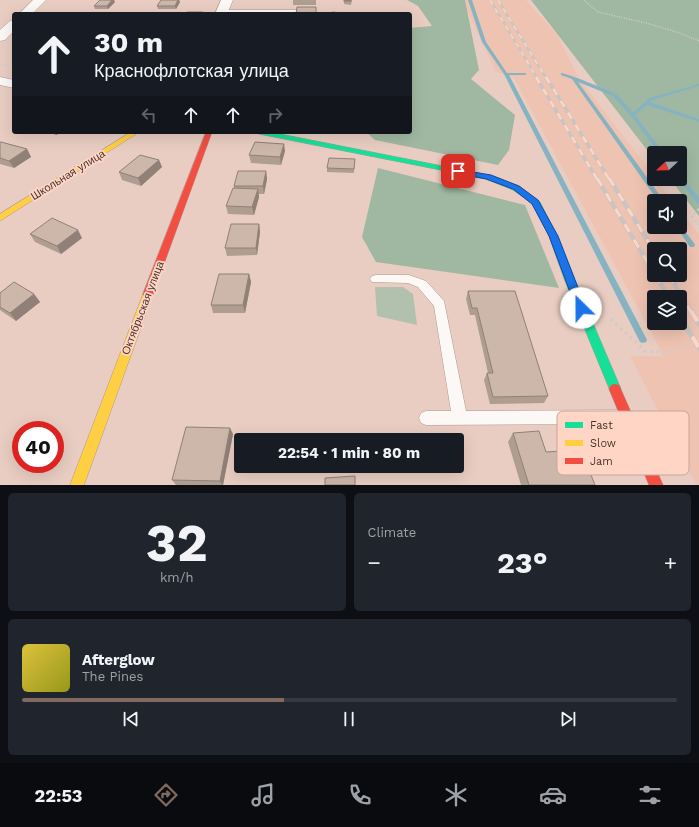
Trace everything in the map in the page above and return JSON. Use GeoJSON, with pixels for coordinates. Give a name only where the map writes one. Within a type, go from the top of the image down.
{"type":"FeatureCollection","features":[{"type":"Feature","properties":{"kind":"street"},"geometry":{"type":"LineString","coordinates":[[27,12],[40,0]]}},
{"type":"Feature","properties":{"kind":"street"},"geometry":{"type":"LineString","coordinates":[[222,12],[228,0]]}},
{"type":"Feature","properties":{"kind":"street"},"geometry":{"type":"LineString","coordinates":[[0,37],[12,26]]}},
{"type":"Feature","properties":{"kind":"street"},"geometry":{"type":"LineString","coordinates":[[0,81],[12,84]]}},
{"type":"Feature","properties":{"kind":"street","name":"Школьная улица"},"geometry":{"type":"LineString","coordinates":[[0,218],[133,134]]}},
{"type":"Feature","properties":{"kind":"street","name":"Октябрьская улица"},"geometry":{"type":"LineString","coordinates":[[77,485],[208,134]]}},
{"type":"Feature","properties":{"kind":"street"},"geometry":{"type":"LineString","coordinates":[[269,134],[488,177],[516,188],[536,202],[553,236],[570,281],[625,411]]}},
{"type":"Feature","properties":{"kind":"street"},"geometry":{"type":"LineString","coordinates":[[652,475],[656,485]]}},
{"type":"Feature","properties":{"kind":"lane"},"geometry":{"type":"LineString","coordinates":[[376,279],[409,279],[422,284],[440,304],[460,418]]}},
{"type":"Feature","properties":{"kind":"lane"},"geometry":{"type":"LineString","coordinates":[[426,418],[557,417]]}},
{"type":"Feature","properties":{"kind":"path"},"geometry":{"type":"LineString","coordinates":[[584,0],[598,12],[646,23],[680,33],[699,41]]}},
{"type":"Feature","properties":{"kind":"path"},"geometry":{"type":"LineString","coordinates":[[0,64],[12,67]]}},
{"type":"Feature","properties":{"kind":"path"},"geometry":{"type":"LineString","coordinates":[[699,209],[692,216],[699,225]]}},
{"type":"Feature","properties":{"kind":"path"},"geometry":{"type":"LineString","coordinates":[[610,319],[646,351],[670,352],[688,344],[699,345]]}},
{"type":"Feature","properties":{"kind":"shaded area"},"geometry":{"type":"Polygon","coordinates":[[[462,0],[526,0],[558,36],[578,77],[647,167],[647,186],[661,186],[668,194],[647,194],[647,234],[687,234],[687,219],[699,235],[699,485],[696,485],[689,471],[689,411],[658,411],[630,356],[662,356],[650,330],[687,330],[687,290],[647,290],[647,325],[514,78],[496,72],[462,0]]]}},
{"type":"Feature","properties":{"kind":"green space"},"geometry":{"type":"Polygon","coordinates":[[[407,0],[465,0],[479,70],[471,79],[515,115],[509,150],[498,165],[375,140],[368,134],[412,134],[412,28],[432,26],[418,6],[407,0]]]}},
{"type":"Feature","properties":{"kind":"green space"},"geometry":{"type":"Polygon","coordinates":[[[531,0],[699,0],[699,216],[687,201],[687,194],[682,194],[675,186],[687,186],[687,146],[647,146],[647,150],[531,0]]]}},
{"type":"Feature","properties":{"kind":"green space"},"geometry":{"type":"Polygon","coordinates":[[[378,168],[525,205],[559,288],[376,262],[362,237],[378,168]]]}},
{"type":"Feature","properties":{"kind":"green space"},"geometry":{"type":"Polygon","coordinates":[[[375,287],[403,287],[413,294],[417,325],[377,316],[375,287]]]}},
{"type":"Feature","properties":{"kind":"building"},"geometry":{"type":"Polygon","coordinates":[[[100,0],[112,0],[107,6],[94,6],[100,0]]]}},
{"type":"Feature","properties":{"kind":"building"},"geometry":{"type":"Polygon","coordinates":[[[161,0],[178,0],[175,6],[157,6],[161,0]]]}},
{"type":"Feature","properties":{"kind":"building"},"geometry":{"type":"Polygon","coordinates":[[[297,7],[316,7],[316,12],[296,12],[297,7]]]}},
{"type":"Feature","properties":{"kind":"building"},"geometry":{"type":"Polygon","coordinates":[[[0,142],[27,149],[9,161],[0,158],[0,142]]]}},
{"type":"Feature","properties":{"kind":"building"},"geometry":{"type":"Polygon","coordinates":[[[255,142],[284,144],[280,157],[249,155],[255,142]]]}},
{"type":"Feature","properties":{"kind":"building"},"geometry":{"type":"Polygon","coordinates":[[[140,155],[159,160],[138,178],[119,172],[140,155]]]}},
{"type":"Feature","properties":{"kind":"building"},"geometry":{"type":"Polygon","coordinates":[[[329,158],[355,159],[354,169],[327,168],[329,158]]]}},
{"type":"Feature","properties":{"kind":"building"},"geometry":{"type":"Polygon","coordinates":[[[238,171],[266,171],[263,186],[234,186],[238,171]]]}},
{"type":"Feature","properties":{"kind":"building"},"geometry":{"type":"Polygon","coordinates":[[[233,188],[258,189],[252,207],[226,206],[233,188]]]}},
{"type":"Feature","properties":{"kind":"building"},"geometry":{"type":"Polygon","coordinates":[[[52,218],[78,230],[57,246],[30,234],[52,218]]]}},
{"type":"Feature","properties":{"kind":"building"},"geometry":{"type":"Polygon","coordinates":[[[231,224],[259,224],[256,248],[225,248],[231,224]]]}},
{"type":"Feature","properties":{"kind":"building"},"geometry":{"type":"Polygon","coordinates":[[[219,274],[249,274],[243,305],[211,305],[219,274]]]}},
{"type":"Feature","properties":{"kind":"building"},"geometry":{"type":"Polygon","coordinates":[[[14,282],[34,294],[10,313],[0,307],[0,293],[14,282]]]}},
{"type":"Feature","properties":{"kind":"building"},"geometry":{"type":"Polygon","coordinates":[[[468,291],[515,291],[548,396],[493,397],[487,373],[493,373],[477,308],[472,308],[468,291]]]}},
{"type":"Feature","properties":{"kind":"building"},"geometry":{"type":"Polygon","coordinates":[[[186,427],[230,428],[220,481],[172,480],[186,427]]]}},
{"type":"Feature","properties":{"kind":"building"},"geometry":{"type":"Polygon","coordinates":[[[539,431],[546,452],[557,451],[557,475],[591,475],[595,485],[529,485],[513,433],[539,431]]]}},
{"type":"Feature","properties":{"kind":"building"},"geometry":{"type":"Polygon","coordinates":[[[355,476],[355,485],[325,485],[325,478],[355,476]]]}},
{"type":"Feature","properties":{"kind":"waterway"},"geometry":{"type":"LineString","coordinates":[[470,0],[484,42],[506,74]]}},
{"type":"Feature","properties":{"kind":"waterway"},"geometry":{"type":"LineString","coordinates":[[506,74],[525,74]]}},
{"type":"Feature","properties":{"kind":"waterway"},"geometry":{"type":"LineString","coordinates":[[506,74],[643,340]]}},
{"type":"Feature","properties":{"kind":"waterway"},"geometry":{"type":"LineString","coordinates":[[562,74],[573,79]]}},
{"type":"Feature","properties":{"kind":"waterway"},"geometry":{"type":"LineString","coordinates":[[573,79],[614,95],[633,115]]}},
{"type":"Feature","properties":{"kind":"waterway"},"geometry":{"type":"LineString","coordinates":[[573,79],[656,194]]}},
{"type":"Feature","properties":{"kind":"waterway"},"geometry":{"type":"LineString","coordinates":[[633,115],[651,99],[699,85]]}},
{"type":"Feature","properties":{"kind":"waterway"},"geometry":{"type":"LineString","coordinates":[[647,103],[699,121]]}},
{"type":"Feature","properties":{"kind":"waterway"},"geometry":{"type":"LineString","coordinates":[[633,115],[657,146]]}},
{"type":"Feature","properties":{"kind":"waterway"},"geometry":{"type":"LineString","coordinates":[[687,186],[699,202]]}},
{"type":"Feature","properties":{"kind":"waterway"},"geometry":{"type":"LineString","coordinates":[[684,234],[692,245]]}},
{"type":"Feature","properties":{"kind":"railway"},"geometry":{"type":"LineString","coordinates":[[490,0],[537,78]]}},
{"type":"Feature","properties":{"kind":"railway"},"geometry":{"type":"LineString","coordinates":[[498,0],[546,78]]}},
{"type":"Feature","properties":{"kind":"railway"},"geometry":{"type":"LineString","coordinates":[[536,77],[597,179]]}},
{"type":"Feature","properties":{"kind":"railway"},"geometry":{"type":"LineString","coordinates":[[546,77],[609,179]]}},
{"type":"Feature","properties":{"kind":"railway"},"geometry":{"type":"LineString","coordinates":[[597,178],[647,261]]}},
{"type":"Feature","properties":{"kind":"railway"},"geometry":{"type":"LineString","coordinates":[[609,178],[648,242]]}},
{"type":"Feature","properties":{"kind":"railway"},"geometry":{"type":"LineString","coordinates":[[659,282],[665,290]]}},
{"type":"Feature","properties":{"kind":"railway"},"geometry":{"type":"LineString","coordinates":[[673,282],[691,312]]}},
{"type":"Feature","properties":{"kind":"railway"},"geometry":{"type":"LineString","coordinates":[[691,311],[699,324]]}},
{"type":"Feature","properties":{"kind":"railway"},"geometry":{"type":"LineString","coordinates":[[687,328],[699,348]]}},
{"type":"Feature","properties":{"kind":"traffic: fast"},"geometry":{"type":"LineString","coordinates":[[269,134],[488,177],[516,188],[536,202],[553,236],[615,389]]}},
{"type":"Feature","properties":{"kind":"traffic: slow"},"geometry":{"type":"LineString","coordinates":[[0,218],[133,134]]}},
{"type":"Feature","properties":{"kind":"traffic: slow"},"geometry":{"type":"LineString","coordinates":[[77,485],[148,294]]}},
{"type":"Feature","properties":{"kind":"traffic: jam"},"geometry":{"type":"LineString","coordinates":[[148,294],[208,134]]}},
{"type":"Feature","properties":{"kind":"traffic: jam"},"geometry":{"type":"LineString","coordinates":[[615,389],[624,411]]}},
{"type":"Feature","properties":{"kind":"traffic: jam"},"geometry":{"type":"LineString","coordinates":[[652,475],[656,485]]}},
{"type":"Feature","properties":{"kind":"route"},"geometry":{"type":"LineString","coordinates":[[458,171],[488,177],[516,188],[536,202],[553,236],[581,308]]}}]}
